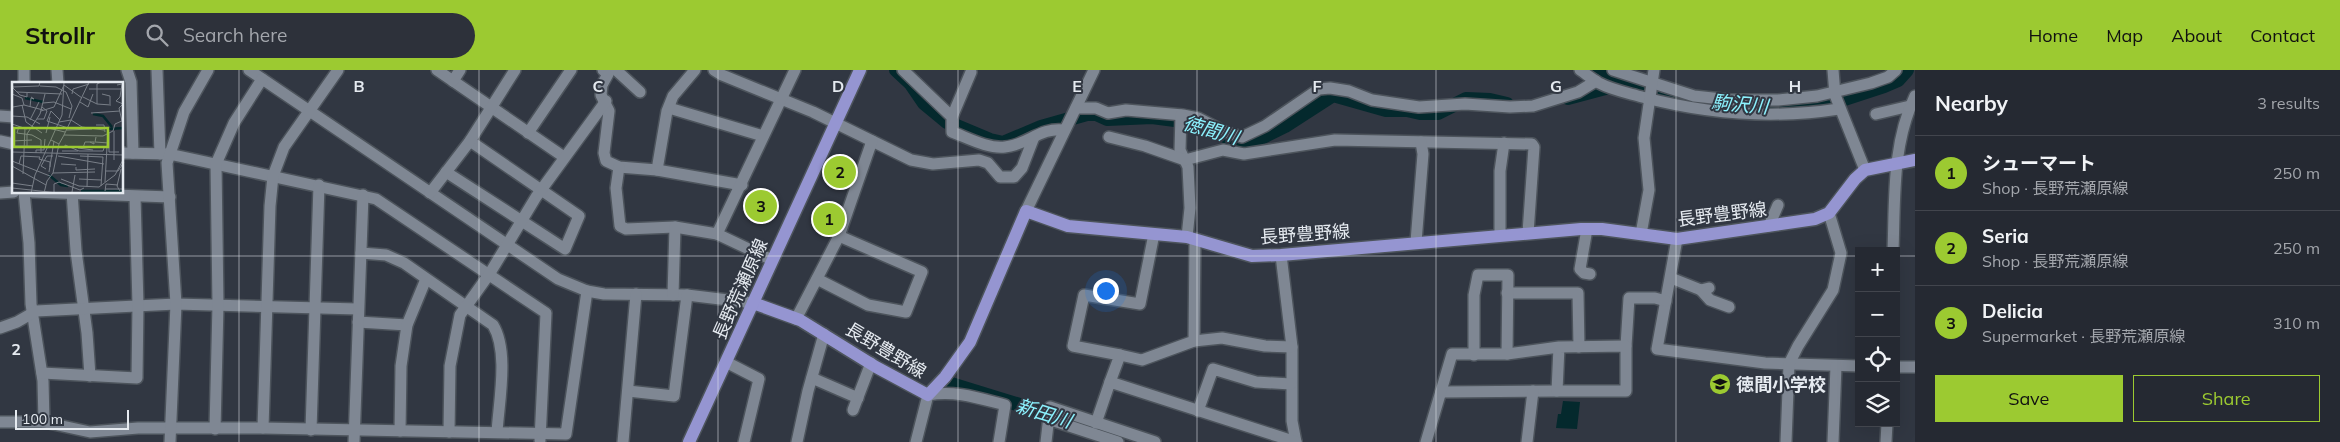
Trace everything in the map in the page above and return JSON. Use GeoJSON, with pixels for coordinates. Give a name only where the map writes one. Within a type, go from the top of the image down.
{"type":"FeatureCollection","features":[{"type":"Feature","properties":{"kind":"main road","name":"長野荒瀬原線"},"geometry":{"type":"LineString","coordinates":[[689,442],[860,70]]}},
{"type":"Feature","properties":{"kind":"main road"},"geometry":{"type":"LineString","coordinates":[[1829,213],[1855,179],[1865,170],[1915,160]]}},
{"type":"Feature","properties":{"kind":"main road","name":"長野豊野線"},"geometry":{"type":"LineString","coordinates":[[753,303],[796,319],[824,334],[871,364],[928,395],[945,377],[970,342],[1026,211],[1068,226],[1191,239],[1252,256],[1587,229],[1677,238],[1815,219],[1829,213]]}},
{"type":"Feature","properties":{"kind":"street"},"geometry":{"type":"LineString","coordinates":[[127,70],[131,82],[127,111],[128,153],[164,154],[319,185],[376,199],[490,273],[546,313],[540,438]]}},
{"type":"Feature","properties":{"kind":"street"},"geometry":{"type":"LineString","coordinates":[[157,70],[164,154],[167,163],[170,197],[176,304],[170,442]]}},
{"type":"Feature","properties":{"kind":"street"},"geometry":{"type":"LineString","coordinates":[[164,154],[184,112],[208,70]]}},
{"type":"Feature","properties":{"kind":"street"},"geometry":{"type":"LineString","coordinates":[[250,70],[558,279],[587,291],[604,294],[687,295],[753,303]]}},
{"type":"Feature","properties":{"kind":"street"},"geometry":{"type":"LineString","coordinates":[[263,428],[270,206],[273,176],[284,147],[311,112],[338,70]]}},
{"type":"Feature","properties":{"kind":"street"},"geometry":{"type":"LineString","coordinates":[[437,70],[564,157]]}},
{"type":"Feature","properties":{"kind":"street"},"geometry":{"type":"LineString","coordinates":[[453,81],[460,70]]}},
{"type":"Feature","properties":{"kind":"street"},"geometry":{"type":"LineString","coordinates":[[430,193],[470,141],[515,70]]}},
{"type":"Feature","properties":{"kind":"street"},"geometry":{"type":"LineString","coordinates":[[528,132],[571,70]]}},
{"type":"Feature","properties":{"kind":"street"},"geometry":{"type":"LineString","coordinates":[[657,170],[669,108],[674,96],[695,70]]}},
{"type":"Feature","properties":{"kind":"street"},"geometry":{"type":"LineString","coordinates":[[714,70],[835,123],[912,160],[933,164],[979,160],[988,163],[1000,177],[1014,177],[1022,168],[1034,137]]}},
{"type":"Feature","properties":{"kind":"street"},"geometry":{"type":"LineString","coordinates":[[717,234],[742,185],[795,70]]}},
{"type":"Feature","properties":{"kind":"street"},"geometry":{"type":"LineString","coordinates":[[903,70],[952,122]]}},
{"type":"Feature","properties":{"kind":"street"},"geometry":{"type":"LineString","coordinates":[[1026,211],[1094,70]]}},
{"type":"Feature","properties":{"kind":"street"},"geometry":{"type":"LineString","coordinates":[[1580,70],[1597,82],[1611,88],[1731,100],[1778,100],[1817,96],[1837,100]]}},
{"type":"Feature","properties":{"kind":"street"},"geometry":{"type":"LineString","coordinates":[[1612,70],[1651,91],[1718,112],[1787,113],[1837,100],[1871,83],[1888,77],[1896,70]]}},
{"type":"Feature","properties":{"kind":"street"},"geometry":{"type":"LineString","coordinates":[[1641,234],[1649,190],[1644,138],[1654,70]]}},
{"type":"Feature","properties":{"kind":"street"},"geometry":{"type":"LineString","coordinates":[[1833,70],[1837,100],[1865,170]]}},
{"type":"Feature","properties":{"kind":"street"},"geometry":{"type":"LineString","coordinates":[[640,92],[609,71],[602,85],[601,95],[606,101],[609,111],[604,153],[606,161],[619,167],[657,170],[742,185]]}},
{"type":"Feature","properties":{"kind":"street"},"geometry":{"type":"LineString","coordinates":[[971,72],[952,122],[952,132],[984,144],[1003,148],[1018,144],[1053,128],[1065,128]]}},
{"type":"Feature","properties":{"kind":"street"},"geometry":{"type":"LineString","coordinates":[[215,429],[218,305],[216,164],[234,124],[262,79]]}},
{"type":"Feature","properties":{"kind":"street"},"geometry":{"type":"LineString","coordinates":[[1074,111],[1096,108],[1108,113],[1126,110],[1181,119],[1198,118],[1225,132],[1242,137],[1260,130],[1319,89],[1330,88],[1349,91],[1372,100],[1419,107],[1465,104],[1510,107],[1533,106],[1578,92],[1597,82]]}},
{"type":"Feature","properties":{"kind":"street"},"geometry":{"type":"LineString","coordinates":[[449,432],[451,358],[460,315],[490,273],[564,157],[606,101]]}},
{"type":"Feature","properties":{"kind":"street"},"geometry":{"type":"LineString","coordinates":[[1876,114],[1912,101]]}},
{"type":"Feature","properties":{"kind":"street"},"geometry":{"type":"LineString","coordinates":[[1893,247],[1896,165],[1902,129],[1912,101]]}},
{"type":"Feature","properties":{"kind":"street"},"geometry":{"type":"LineString","coordinates":[[669,108],[763,136]]}},
{"type":"Feature","properties":{"kind":"street"},"geometry":{"type":"LineString","coordinates":[[1181,119],[1180,150],[1188,167],[1194,341]]}},
{"type":"Feature","properties":{"kind":"street"},"geometry":{"type":"LineString","coordinates":[[1108,137],[1145,146],[1185,160],[1223,150],[1244,154],[1335,140],[1532,144],[1534,147],[1528,233]]}},
{"type":"Feature","properties":{"kind":"street"},"geometry":{"type":"LineString","coordinates":[[446,172],[565,248],[580,216],[470,141]]}},
{"type":"Feature","properties":{"kind":"street"},"geometry":{"type":"LineString","coordinates":[[796,319],[839,236],[872,141]]}},
{"type":"Feature","properties":{"kind":"street"},"geometry":{"type":"LineString","coordinates":[[1416,242],[1423,154],[1422,142]]}},
{"type":"Feature","properties":{"kind":"street"},"geometry":{"type":"LineString","coordinates":[[1500,236],[1500,171],[1504,142]]}},
{"type":"Feature","properties":{"kind":"street"},"geometry":{"type":"LineString","coordinates":[[619,167],[616,188],[620,226],[626,229],[675,227],[717,234],[772,260]]}},
{"type":"Feature","properties":{"kind":"street"},"geometry":{"type":"LineString","coordinates":[[311,430],[319,185]]}},
{"type":"Feature","properties":{"kind":"street"},"geometry":{"type":"LineString","coordinates":[[24,194],[33,313],[42,373],[44,422]]}},
{"type":"Feature","properties":{"kind":"street"},"geometry":{"type":"LineString","coordinates":[[72,194],[76,251],[90,376]]}},
{"type":"Feature","properties":{"kind":"street"},"geometry":{"type":"LineString","coordinates":[[88,194],[170,197]]}},
{"type":"Feature","properties":{"kind":"street"},"geometry":{"type":"LineString","coordinates":[[354,437],[363,195]]}},
{"type":"Feature","properties":{"kind":"street"},"geometry":{"type":"LineString","coordinates":[[42,373],[137,378],[138,305],[135,197]]}},
{"type":"Feature","properties":{"kind":"street"},"geometry":{"type":"LineString","coordinates":[[1769,226],[1778,204]]}},
{"type":"Feature","properties":{"kind":"street"},"geometry":{"type":"LineString","coordinates":[[1786,442],[1789,364],[1798,346],[1834,290],[1841,253],[1829,213]]}},
{"type":"Feature","properties":{"kind":"street"},"geometry":{"type":"LineString","coordinates":[[673,295],[675,227]]}},
{"type":"Feature","properties":{"kind":"street"},"geometry":{"type":"LineString","coordinates":[[1587,229],[1580,269],[1584,273],[1590,274]]}},
{"type":"Feature","properties":{"kind":"street"},"geometry":{"type":"LineString","coordinates":[[1154,234],[1140,304],[1084,295],[1073,346],[1142,360],[1194,341],[1222,338],[1265,346],[1292,347]]}},
{"type":"Feature","properties":{"kind":"street"},"geometry":{"type":"LineString","coordinates":[[817,279],[868,305],[906,312],[922,272],[839,236]]}},
{"type":"Feature","properties":{"kind":"street"},"geometry":{"type":"LineString","coordinates":[[1677,238],[1657,349],[1765,364],[1855,366]]}},
{"type":"Feature","properties":{"kind":"street"},"geometry":{"type":"LineString","coordinates":[[361,253],[386,255],[404,263],[493,325],[500,336],[498,432]]}},
{"type":"Feature","properties":{"kind":"street"},"geometry":{"type":"LineString","coordinates":[[1110,382],[1296,442],[1292,421],[1292,347],[1280,255]]}},
{"type":"Feature","properties":{"kind":"street"},"geometry":{"type":"LineString","coordinates":[[1474,355],[1474,295],[1478,274],[1508,274],[1507,354]]}},
{"type":"Feature","properties":{"kind":"street"},"geometry":{"type":"LineString","coordinates":[[1671,278],[1705,289],[1710,300],[1729,307]]}},
{"type":"Feature","properties":{"kind":"street"},"geometry":{"type":"LineString","coordinates":[[400,431],[401,366],[407,325],[426,280]]}},
{"type":"Feature","properties":{"kind":"street"},"geometry":{"type":"LineString","coordinates":[[0,422],[44,422],[90,437],[138,428],[311,430],[354,437],[400,431],[498,432],[540,438],[566,434],[587,291]]}},
{"type":"Feature","properties":{"kind":"street"},"geometry":{"type":"LineString","coordinates":[[1507,293],[1578,294],[1579,347]]}},
{"type":"Feature","properties":{"kind":"street"},"geometry":{"type":"LineString","coordinates":[[623,442],[636,294]]}},
{"type":"Feature","properties":{"kind":"street"},"geometry":{"type":"LineString","coordinates":[[628,391],[674,396],[687,295]]}},
{"type":"Feature","properties":{"kind":"street"},"geometry":{"type":"LineString","coordinates":[[1441,392],[1626,391],[1629,298],[1655,298],[1666,301]]}},
{"type":"Feature","properties":{"kind":"street"},"geometry":{"type":"LineString","coordinates":[[0,328],[17,322],[36,311],[84,310],[138,305],[176,304],[358,309]]}},
{"type":"Feature","properties":{"kind":"street"},"geometry":{"type":"LineString","coordinates":[[358,322],[407,325]]}},
{"type":"Feature","properties":{"kind":"street"},"geometry":{"type":"LineString","coordinates":[[797,442],[824,334]]}},
{"type":"Feature","properties":{"kind":"street"},"geometry":{"type":"LineString","coordinates":[[1426,442],[1452,354],[1507,354],[1559,347],[1626,346]]}},
{"type":"Feature","properties":{"kind":"street"},"geometry":{"type":"LineString","coordinates":[[1557,391],[1559,347]]}},
{"type":"Feature","properties":{"kind":"street"},"geometry":{"type":"LineString","coordinates":[[1096,423],[1120,355]]}},
{"type":"Feature","properties":{"kind":"street"},"geometry":{"type":"LineString","coordinates":[[726,362],[759,379],[744,442]]}},
{"type":"Feature","properties":{"kind":"street"},"geometry":{"type":"LineString","coordinates":[[853,410],[871,364]]}},
{"type":"Feature","properties":{"kind":"street"},"geometry":{"type":"LineString","coordinates":[[1833,442],[1836,366]]}},
{"type":"Feature","properties":{"kind":"street"},"geometry":{"type":"LineString","coordinates":[[1900,367],[1915,368]]}},
{"type":"Feature","properties":{"kind":"street"},"geometry":{"type":"LineString","coordinates":[[1198,411],[1213,369],[1256,382],[1291,384]]}},
{"type":"Feature","properties":{"kind":"street"},"geometry":{"type":"LineString","coordinates":[[812,378],[858,398]]}},
{"type":"Feature","properties":{"kind":"street"},"geometry":{"type":"LineString","coordinates":[[1527,442],[1533,391]]}},
{"type":"Feature","properties":{"kind":"street"},"geometry":{"type":"LineString","coordinates":[[916,442],[928,395],[943,392],[958,392],[1004,405],[999,442]]}},
{"type":"Feature","properties":{"kind":"street"},"geometry":{"type":"LineString","coordinates":[[1046,442],[1050,407],[1155,442]]}},
{"type":"Feature","properties":{"kind":"street"},"geometry":{"type":"LineString","coordinates":[[1048,419],[1118,442]]}},
{"type":"Feature","properties":{"kind":"street"},"geometry":{"type":"LineString","coordinates":[[1886,442],[1887,427]]}},
{"type":"Feature","properties":{"kind":"shaded area"},"geometry":{"type":"Polygon","coordinates":[[[1563,401],[1580,402],[1577,429],[1556,428],[1558,414],[1561,414],[1563,401]]]}},
{"type":"Feature","properties":{"kind":"waterway","name":"徳間川"},"geometry":{"type":"LineString","coordinates":[[896,70],[911,84],[924,103],[947,122],[990,140],[1003,143],[1041,127],[1087,114],[1096,114],[1107,119],[1152,117],[1190,122],[1213,128],[1230,139],[1255,141],[1285,126],[1333,95],[1386,110],[1407,110],[1420,113],[1438,113],[1466,99],[1490,100],[1507,104]]}},
{"type":"Feature","properties":{"kind":"waterway","name":"駒沢川"},"geometry":{"type":"LineString","coordinates":[[1598,70],[1610,76],[1691,100]]}},
{"type":"Feature","properties":{"kind":"waterway","name":"駒沢川"},"geometry":{"type":"LineString","coordinates":[[1732,104],[1778,108],[1829,104],[1898,80],[1907,70]]}},
{"type":"Feature","properties":{"kind":"waterway","name":"徳間川"},"geometry":{"type":"LineString","coordinates":[[1568,98],[1628,82]]}},
{"type":"Feature","properties":{"kind":"waterway","name":"新田川"},"geometry":{"type":"LineString","coordinates":[[951,384],[1118,435]]}},
{"type":"Feature","properties":{"kind":"place","name":"Seria"},"geometry":{"type":"Point","coordinates":[840,172]}},
{"type":"Feature","properties":{"kind":"place","name":"Delicia"},"geometry":{"type":"Point","coordinates":[761,206]}},
{"type":"Feature","properties":{"kind":"place","name":"シューマート"},"geometry":{"type":"Point","coordinates":[829,219]}},
{"type":"Feature","properties":{"kind":"place","name":"徳間小学校"},"geometry":{"type":"Point","coordinates":[1720,384]}}]}
